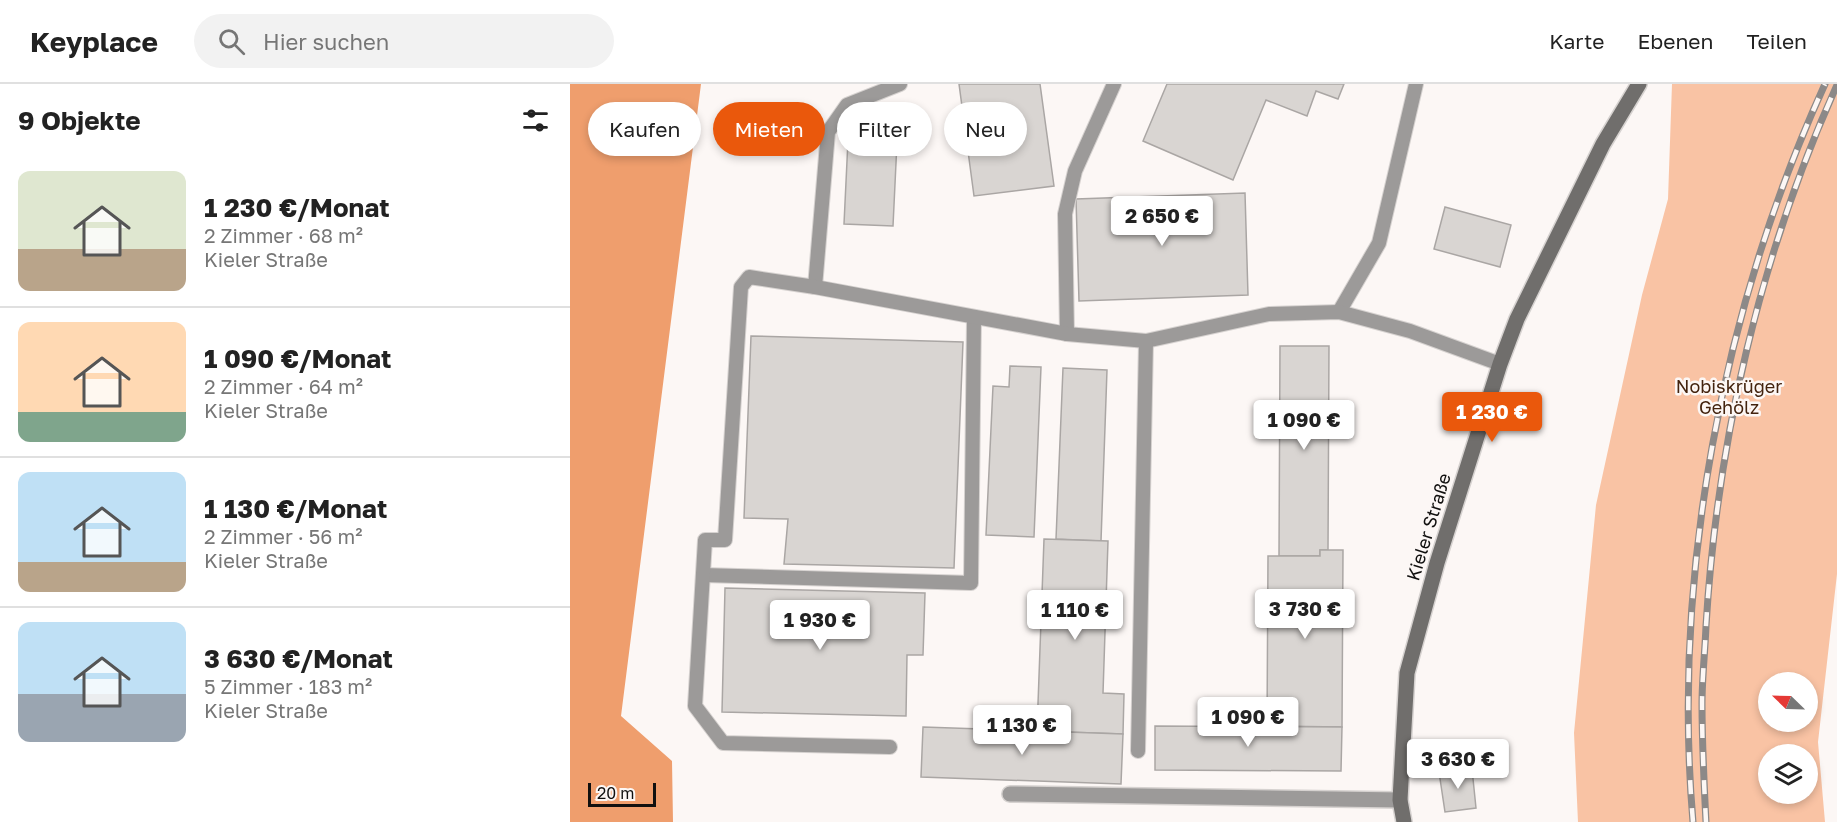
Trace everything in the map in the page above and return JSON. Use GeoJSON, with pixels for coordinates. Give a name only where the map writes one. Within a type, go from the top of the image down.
{"type":"FeatureCollection","features":[{"type":"Feature","properties":{"kind":"main road","name":"Kieler Straße"},"geometry":{"type":"LineString","coordinates":[[1404,822],[1400,800],[1407,673],[1437,563],[1500,364],[1517,319],[1603,144],[1639,84]]}},
{"type":"Feature","properties":{"kind":"street"},"geometry":{"type":"LineString","coordinates":[[1010,794],[1400,800]]}},
{"type":"Feature","properties":{"kind":"lane"},"geometry":{"type":"LineString","coordinates":[[815,287],[828,132],[846,105],[900,84]]}},
{"type":"Feature","properties":{"kind":"lane"},"geometry":{"type":"LineString","coordinates":[[1067,334],[1065,214],[1075,171],[1114,84]]}},
{"type":"Feature","properties":{"kind":"lane"},"geometry":{"type":"LineString","coordinates":[[1339,312],[1379,243],[1416,84]]}},
{"type":"Feature","properties":{"kind":"lane"},"geometry":{"type":"LineString","coordinates":[[890,747],[723,742],[695,706],[705,540],[725,540],[741,287],[749,277],[815,287],[1067,334],[1146,341],[1269,314],[1339,312],[1410,331],[1500,364]]}},
{"type":"Feature","properties":{"kind":"lane"},"geometry":{"type":"LineString","coordinates":[[703,575],[971,584],[974,317]]}},
{"type":"Feature","properties":{"kind":"lane"},"geometry":{"type":"LineString","coordinates":[[1138,751],[1146,341]]}},
{"type":"Feature","properties":{"kind":"green space","name":"Nobiskrüger Gehölz"},"geometry":{"type":"Polygon","coordinates":[[[1672,84],[1837,84],[1837,574],[1818,742],[1825,822],[1578,822],[1574,733],[1596,505],[1642,295],[1668,199],[1672,84]]]}},
{"type":"Feature","properties":{"kind":"shaded area"},"geometry":{"type":"Polygon","coordinates":[[[570,84],[701,84],[699,102],[588,102],[588,156],[692,156],[621,716],[672,761],[673,822],[570,822],[570,84]]]}},
{"type":"Feature","properties":{"kind":"building"},"geometry":{"type":"Polygon","coordinates":[[[959,84],[1040,84],[1054,186],[974,196],[969,156],[1027,156],[1027,102],[961,102],[959,84]]]}},
{"type":"Feature","properties":{"kind":"building"},"geometry":{"type":"Polygon","coordinates":[[[1167,84],[1344,84],[1338,99],[1316,91],[1307,116],[1266,100],[1233,180],[1143,141],[1167,84]]]}},
{"type":"Feature","properties":{"kind":"building"},"geometry":{"type":"Polygon","coordinates":[[[847,156],[896,156],[893,226],[844,224],[847,156]]]}},
{"type":"Feature","properties":{"kind":"building"},"geometry":{"type":"Polygon","coordinates":[[[1245,193],[1248,295],[1079,301],[1076,199],[1245,193]]]}},
{"type":"Feature","properties":{"kind":"building"},"geometry":{"type":"Polygon","coordinates":[[[1445,207],[1511,225],[1500,267],[1434,249],[1445,207]]]}},
{"type":"Feature","properties":{"kind":"building"},"geometry":{"type":"Polygon","coordinates":[[[751,336],[963,342],[954,568],[784,564],[788,519],[744,518],[751,336]]]}},
{"type":"Feature","properties":{"kind":"building"},"geometry":{"type":"Polygon","coordinates":[[[1280,346],[1329,346],[1328,550],[1320,550],[1320,556],[1279,556],[1280,346]]]}},
{"type":"Feature","properties":{"kind":"building"},"geometry":{"type":"Polygon","coordinates":[[[1010,366],[1041,367],[1034,537],[986,535],[993,386],[1009,387],[1010,366]]]}},
{"type":"Feature","properties":{"kind":"building"},"geometry":{"type":"Polygon","coordinates":[[[1063,368],[1107,370],[1101,541],[1056,539],[1063,368]]]}},
{"type":"Feature","properties":{"kind":"building"},"geometry":{"type":"Polygon","coordinates":[[[1044,539],[1108,541],[1103,693],[1124,694],[1123,734],[1037,731],[1044,539]]]}},
{"type":"Feature","properties":{"kind":"building"},"geometry":{"type":"Polygon","coordinates":[[[1320,550],[1343,550],[1342,727],[1267,726],[1268,556],[1320,556],[1320,550]]]}},
{"type":"Feature","properties":{"kind":"building"},"geometry":{"type":"Polygon","coordinates":[[[725,588],[925,593],[923,655],[907,655],[906,716],[722,712],[725,588]]]}},
{"type":"Feature","properties":{"kind":"building"},"geometry":{"type":"Polygon","coordinates":[[[1155,726],[1342,727],[1341,771],[1155,770],[1155,726]]]}},
{"type":"Feature","properties":{"kind":"building"},"geometry":{"type":"Polygon","coordinates":[[[923,727],[1123,734],[1121,784],[921,777],[923,727]]]}},
{"type":"Feature","properties":{"kind":"building"},"geometry":{"type":"Polygon","coordinates":[[[1472,769],[1476,808],[1445,812],[1439,772],[1472,769]]]}},
{"type":"Feature","properties":{"kind":"railway"},"geometry":{"type":"LineString","coordinates":[[1693,822],[1688,729],[1690,634],[1698,539],[1712,445],[1732,351],[1758,260],[1789,170],[1825,84]]}},
{"type":"Feature","properties":{"kind":"railway"},"geometry":{"type":"LineString","coordinates":[[1706,822],[1702,684],[1712,557],[1720,487],[1732,418],[1765,282],[1786,215],[1837,85]]}}]}
